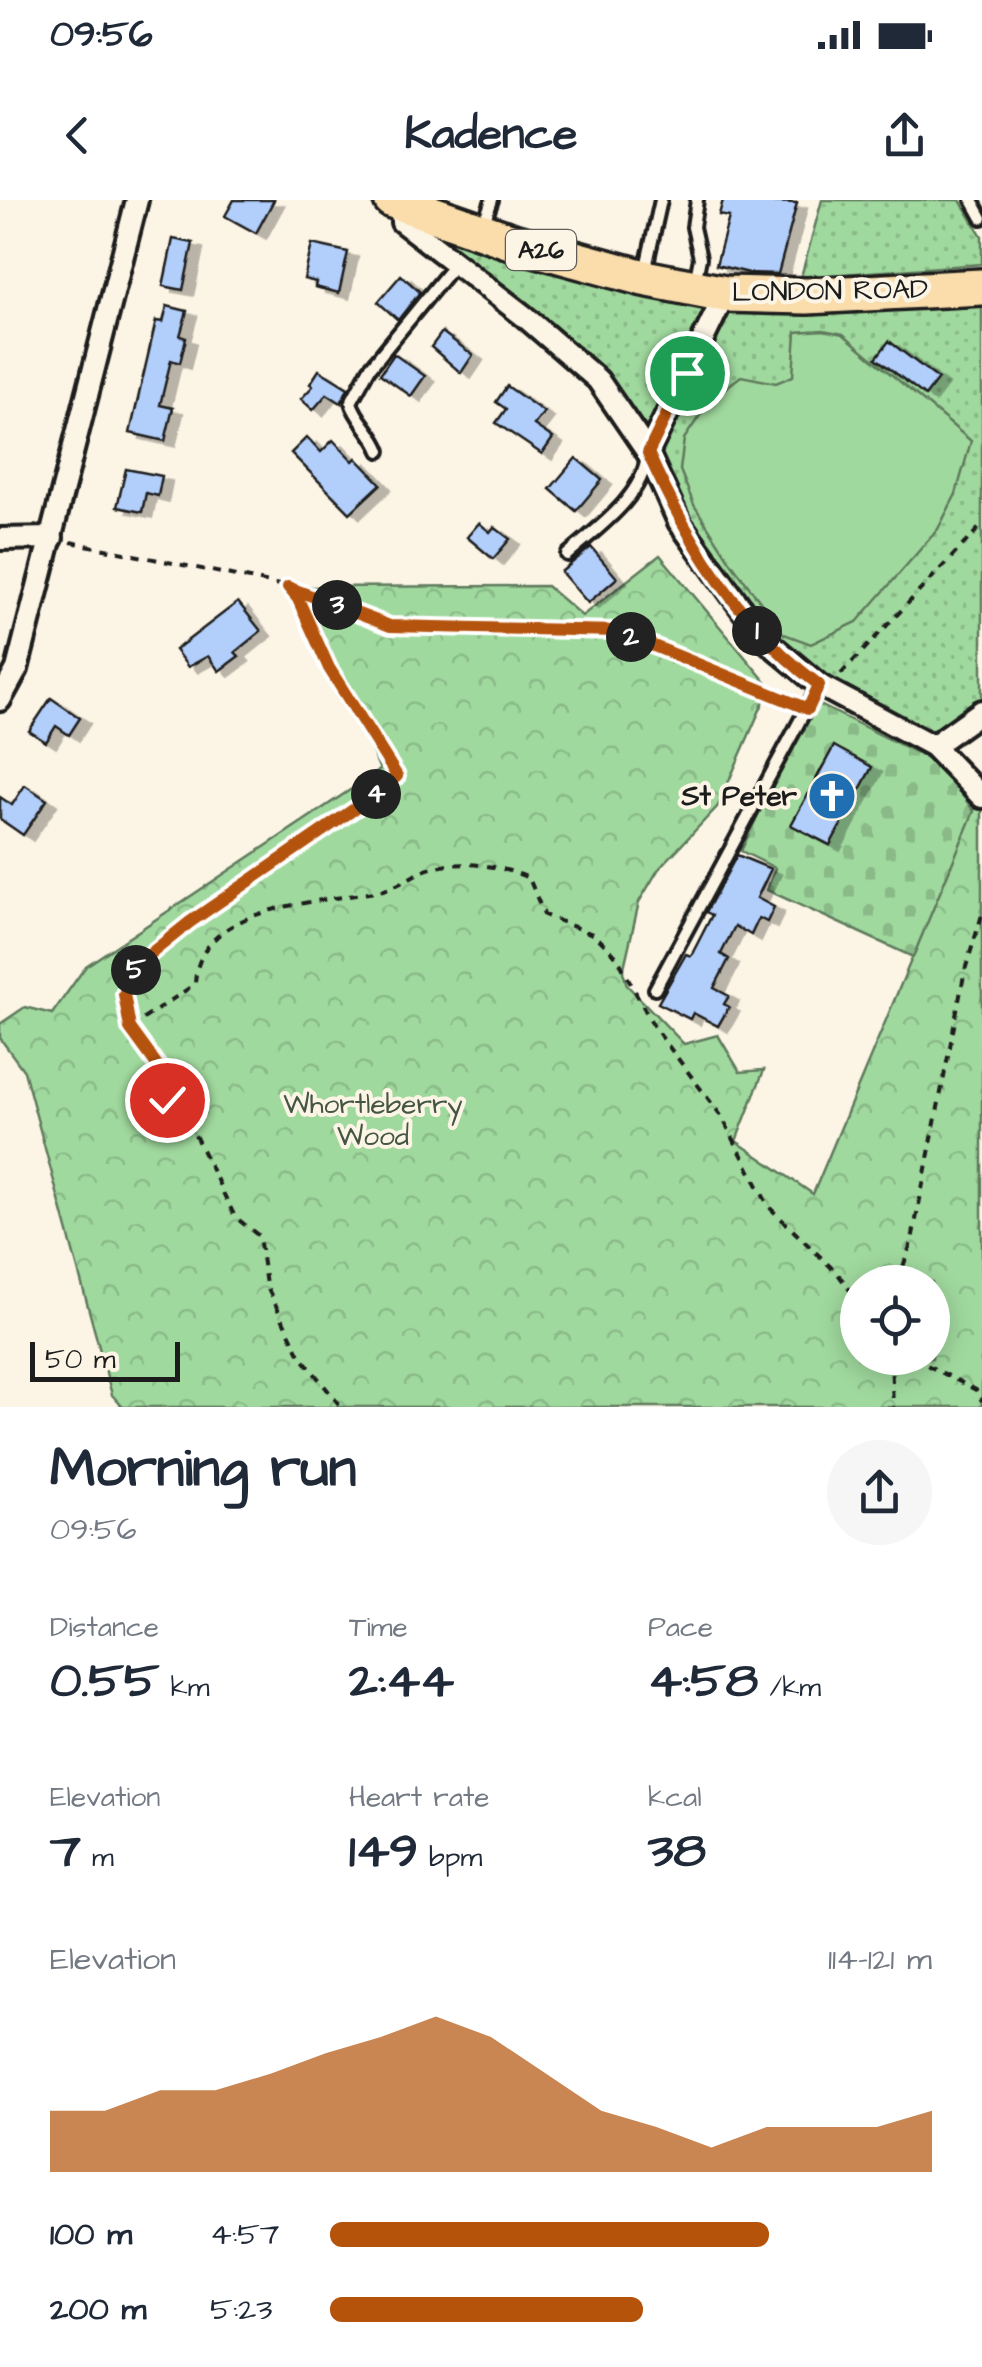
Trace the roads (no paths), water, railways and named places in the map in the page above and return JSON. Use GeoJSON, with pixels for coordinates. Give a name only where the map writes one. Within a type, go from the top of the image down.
{"type":"FeatureCollection","features":[{"type":"Feature","properties":{"kind":"highway","name":"LONDON ROAD"},"geometry":{"type":"LineString","coordinates":[[397,202],[486,215],[516,244],[709,291],[807,296],[973,292]]}},
{"type":"Feature","properties":{"kind":"street"},"geometry":{"type":"LineString","coordinates":[[0,700],[18,669],[137,200]]}},
{"type":"Feature","properties":{"kind":"street"},"geometry":{"type":"LineString","coordinates":[[397,202],[402,222],[524,316],[598,380],[648,453],[679,522],[744,616],[785,660],[823,687],[934,746],[982,797]]}},
{"type":"Feature","properties":{"kind":"street"},"geometry":{"type":"LineString","coordinates":[[648,453],[709,291]]}},
{"type":"Feature","properties":{"kind":"street"},"geometry":{"type":"LineString","coordinates":[[0,539],[52,538]]}},
{"type":"Feature","properties":{"kind":"street"},"geometry":{"type":"LineString","coordinates":[[934,746],[982,711]]}},
{"type":"Feature","properties":{"kind":"lane"},"geometry":{"type":"LineString","coordinates":[[644,278],[661,200]]}},
{"type":"Feature","properties":{"kind":"lane"},"geometry":{"type":"LineString","coordinates":[[696,200],[694,226],[709,291]]}},
{"type":"Feature","properties":{"kind":"lane"},"geometry":{"type":"LineString","coordinates":[[972,200],[982,218]]}},
{"type":"Feature","properties":{"kind":"lane"},"geometry":{"type":"LineString","coordinates":[[380,451],[373,432],[354,413],[351,402],[370,369],[454,265]]}},
{"type":"Feature","properties":{"kind":"lane"},"geometry":{"type":"LineString","coordinates":[[567,555],[620,507],[638,484],[648,453]]}},
{"type":"Feature","properties":{"kind":"lane"},"geometry":{"type":"LineString","coordinates":[[655,989],[823,687]]}},
{"type":"Feature","properties":{"kind":"place","name":"St Peter"},"geometry":{"type":"Point","coordinates":[832,796]}},
{"type":"Feature","properties":{"kind":"park label","name":"Whortleberry Wood"},"geometry":{"type":"Point","coordinates":[373,1120]}}]}
